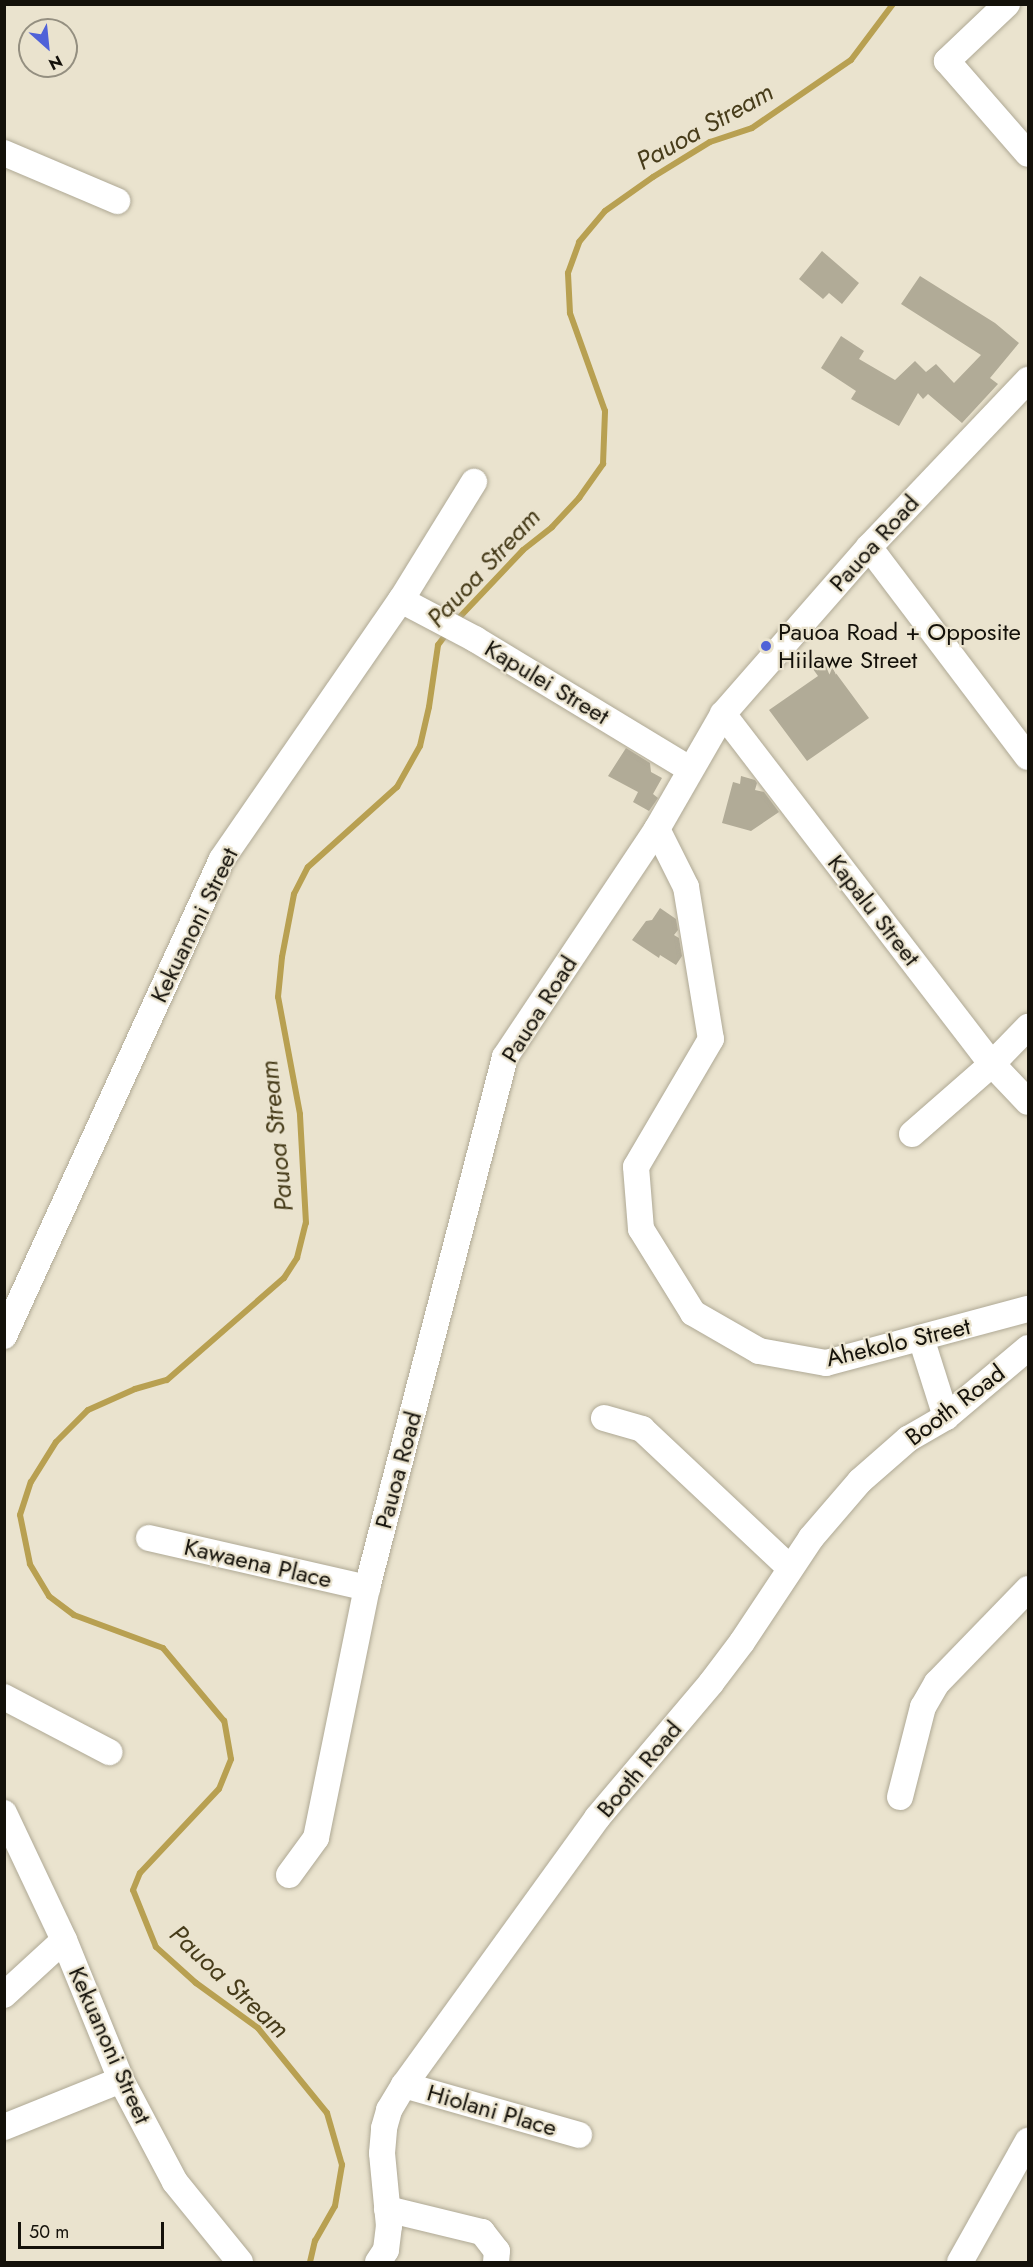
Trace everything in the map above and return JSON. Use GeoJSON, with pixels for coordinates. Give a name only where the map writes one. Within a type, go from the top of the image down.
{"type":"FeatureCollection","features":[{"type":"Feature","properties":{"kind":"street"},"geometry":{"type":"LineString","coordinates":[[1007,4],[947,60],[1029,154]]}},
{"type":"Feature","properties":{"kind":"street"},"geometry":{"type":"LineString","coordinates":[[4,153],[117,201]]}},
{"type":"Feature","properties":{"kind":"street","name":"Pauoa Road"},"geometry":{"type":"LineString","coordinates":[[288,1875],[316,1838],[367,1588],[505,1058],[657,829],[723,714],[869,547],[1025,392]]}},
{"type":"Feature","properties":{"kind":"street","name":"Kekuanoni Street"},"geometry":{"type":"LineString","coordinates":[[4,1336],[222,859],[401,600],[474,482]]}},
{"type":"Feature","properties":{"kind":"street"},"geometry":{"type":"LineString","coordinates":[[869,547],[1029,757]]}},
{"type":"Feature","properties":{"kind":"street","name":"Kapulei Street"},"geometry":{"type":"LineString","coordinates":[[401,600],[475,639],[690,769]]}},
{"type":"Feature","properties":{"kind":"street","name":"Kapalu Street"},"geometry":{"type":"LineString","coordinates":[[723,714],[992,1064],[1029,1102]]}},
{"type":"Feature","properties":{"kind":"street","name":"Ahekolo Street"},"geometry":{"type":"LineString","coordinates":[[657,829],[686,887],[711,1039],[636,1167],[641,1228],[693,1312],[759,1351],[826,1363],[1029,1309]]}},
{"type":"Feature","properties":{"kind":"street"},"geometry":{"type":"LineString","coordinates":[[912,1134],[992,1064],[1029,1027]]}},
{"type":"Feature","properties":{"kind":"street"},"geometry":{"type":"LineString","coordinates":[[921,1338],[946,1417]]}},
{"type":"Feature","properties":{"kind":"street","name":"Booth Road"},"geometry":{"type":"LineString","coordinates":[[386,2258],[387,2210],[382,2153],[384,2128],[389,2110],[405,2085],[597,1818],[717,1675],[790,1568],[860,1481],[908,1439],[946,1417],[1029,1348]]}},
{"type":"Feature","properties":{"kind":"street"},"geometry":{"type":"LineString","coordinates":[[604,1418],[642,1429],[790,1568]]}},
{"type":"Feature","properties":{"kind":"street","name":"Kawaena Place"},"geometry":{"type":"LineString","coordinates":[[148,1538],[367,1588]]}},
{"type":"Feature","properties":{"kind":"street"},"geometry":{"type":"LineString","coordinates":[[900,1797],[923,1707],[937,1683],[1029,1589]]}},
{"type":"Feature","properties":{"kind":"street"},"geometry":{"type":"LineString","coordinates":[[4,1697],[109,1752]]}},
{"type":"Feature","properties":{"kind":"street","name":"Kekuanoni Street"},"geometry":{"type":"LineString","coordinates":[[4,1813],[64,1940],[121,2080],[175,2182],[240,2262]]}},
{"type":"Feature","properties":{"kind":"street"},"geometry":{"type":"LineString","coordinates":[[4,1995],[64,1940]]}},
{"type":"Feature","properties":{"kind":"street"},"geometry":{"type":"LineString","coordinates":[[4,2127],[121,2080]]}},
{"type":"Feature","properties":{"kind":"street","name":"Hiolani Place"},"geometry":{"type":"LineString","coordinates":[[405,2085],[579,2135]]}},
{"type":"Feature","properties":{"kind":"street"},"geometry":{"type":"LineString","coordinates":[[960,2262],[1029,2141]]}},
{"type":"Feature","properties":{"kind":"street"},"geometry":{"type":"LineString","coordinates":[[387,2210],[482,2232],[497,2251],[496,2262]]}},
{"type":"Feature","properties":{"kind":"building"},"geometry":{"type":"Polygon","coordinates":[[[822,251],[859,283],[842,304],[829,293],[823,299],[799,279],[822,251]]]}},
{"type":"Feature","properties":{"kind":"building"},"geometry":{"type":"Polygon","coordinates":[[[920,276],[995,323],[1019,343],[990,378],[998,384],[962,423],[928,394],[923,399],[918,393],[899,426],[851,399],[856,391],[821,368],[841,336],[864,351],[859,359],[895,380],[915,361],[926,372],[936,364],[954,383],[981,355],[901,304],[920,276]]]}},
{"type":"Feature","properties":{"kind":"building"},"geometry":{"type":"Polygon","coordinates":[[[827,661],[869,718],[807,761],[769,710],[818,676],[813,669],[827,661]]]}},
{"type":"Feature","properties":{"kind":"building"},"geometry":{"type":"Polygon","coordinates":[[[626,748],[650,763],[651,772],[662,778],[653,794],[658,798],[649,811],[633,802],[638,792],[608,776],[626,748]]]}},
{"type":"Feature","properties":{"kind":"building"},"geometry":{"type":"Polygon","coordinates":[[[741,776],[755,780],[757,783],[755,790],[764,792],[779,812],[751,831],[722,823],[733,782],[740,784],[741,776]]]}},
{"type":"Feature","properties":{"kind":"building"},"geometry":{"type":"Polygon","coordinates":[[[660,908],[676,919],[678,930],[674,935],[679,938],[682,956],[676,965],[660,955],[659,958],[632,940],[646,921],[652,920],[660,908]]]}},
{"type":"Feature","properties":{"kind":"waterway","name":"Pauoa Stream"},"geometry":{"type":"LineString","coordinates":[[455,622],[523,550],[552,527],[579,498],[603,464],[605,411],[570,313],[568,273],[579,242],[605,211],[653,177],[710,142],[752,128],[851,60],[893,4]]}},
{"type":"Feature","properties":{"kind":"waterway","name":"Pauoa Stream"},"geometry":{"type":"LineString","coordinates":[[310,2262],[315,2241],[335,2206],[342,2165],[327,2113],[258,2028],[196,1983],[156,1947],[133,1890],[140,1873],[219,1789],[231,1759],[224,1721],[163,1648],[74,1615],[49,1596],[30,1564],[20,1515],[31,1482],[56,1442],[88,1410],[135,1389],[167,1380],[284,1278],[297,1258],[306,1223],[300,1114],[278,997],[282,957],[294,894],[308,867],[397,787],[420,746],[429,707],[438,645],[447,633]]}},
{"type":"Feature","properties":{"kind":"place","name":"Pauoa Road + Opposite Hiilawe Street"},"geometry":{"type":"Point","coordinates":[766,646]}}]}
